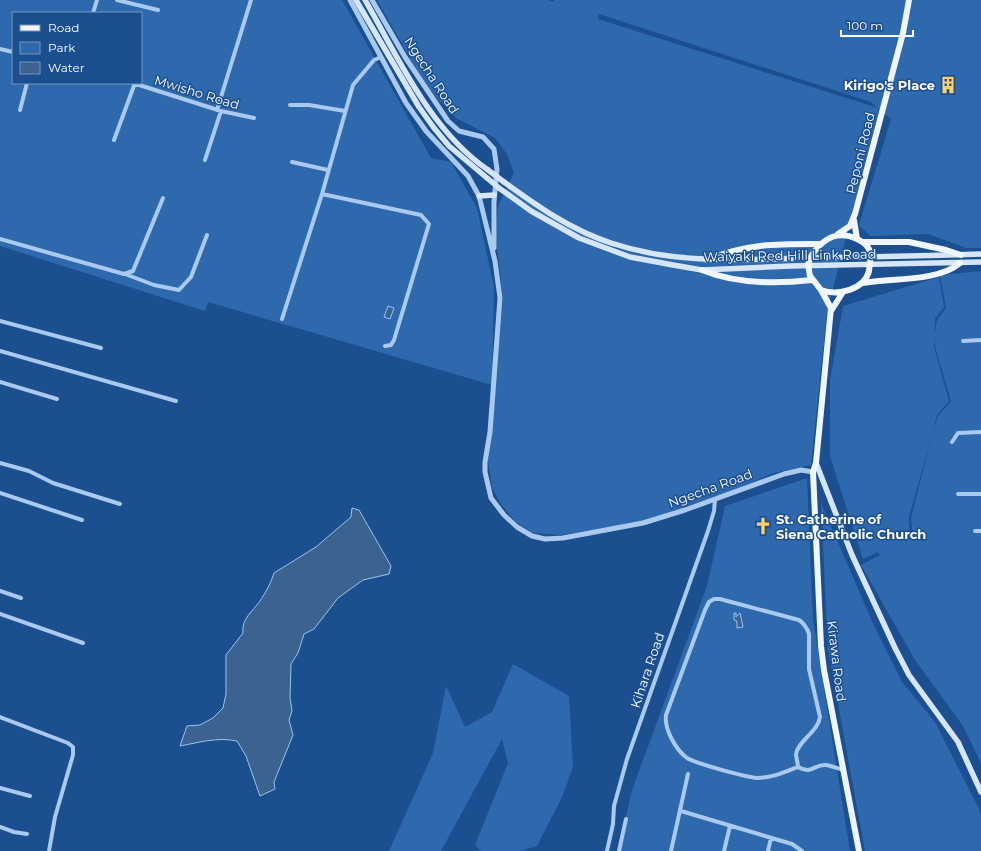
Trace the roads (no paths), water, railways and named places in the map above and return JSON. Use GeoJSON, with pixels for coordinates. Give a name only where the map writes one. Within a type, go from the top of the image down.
{"type":"FeatureCollection","features":[{"type":"Feature","properties":{"kind":"main road","name":"Waiyaki Red Hill Link Road"},"geometry":{"type":"LineString","coordinates":[[356,0],[419,108],[449,146],[499,188],[549,221],[595,245],[636,258],[702,270],[790,266],[981,262]]}},
{"type":"Feature","properties":{"kind":"main road","name":"Waiyaki Red Hill Link Road"},"geometry":{"type":"LineString","coordinates":[[365,0],[438,122],[460,147],[504,182],[554,217],[596,238],[612,244],[666,256],[706,260],[981,254]]}},
{"type":"Feature","properties":{"kind":"main road","name":"Peponi Road"},"geometry":{"type":"LineString","coordinates":[[838,234],[846,230],[854,219],[903,33],[910,0]]}},
{"type":"Feature","properties":{"kind":"main road"},"geometry":{"type":"LineString","coordinates":[[479,196],[494,194]]}},
{"type":"Feature","properties":{"kind":"main road","name":"Peponi Road"},"geometry":{"type":"LineString","coordinates":[[854,219],[860,240]]}},
{"type":"Feature","properties":{"kind":"main road"},"geometry":{"type":"LineString","coordinates":[[813,472],[816,463],[830,313],[828,302],[821,290],[811,278],[808,264],[812,255],[821,244],[838,234],[848,235],[860,240],[868,246],[871,255],[869,271],[863,283]]}},
{"type":"Feature","properties":{"kind":"main road"},"geometry":{"type":"LineString","coordinates":[[860,240],[909,242],[946,250],[961,255]]}},
{"type":"Feature","properties":{"kind":"main road"},"geometry":{"type":"LineString","coordinates":[[706,260],[726,252],[754,246],[821,244]]}},
{"type":"Feature","properties":{"kind":"main road"},"geometry":{"type":"LineString","coordinates":[[821,290],[832,293],[843,292],[863,283],[917,278],[949,270],[960,263]]}},
{"type":"Feature","properties":{"kind":"main road"},"geometry":{"type":"LineString","coordinates":[[702,270],[720,276],[760,282],[811,278]]}},
{"type":"Feature","properties":{"kind":"main road"},"geometry":{"type":"LineString","coordinates":[[830,313],[843,292]]}},
{"type":"Feature","properties":{"kind":"main road"},"geometry":{"type":"LineString","coordinates":[[816,463],[852,555],[895,648],[909,675],[958,742],[981,792]]}},
{"type":"Feature","properties":{"kind":"main road","name":"Kirawa Road"},"geometry":{"type":"LineString","coordinates":[[813,472],[821,646],[824,670],[859,851]]}},
{"type":"Feature","properties":{"kind":"street"},"geometry":{"type":"LineString","coordinates":[[93,12],[97,0]]}},
{"type":"Feature","properties":{"kind":"street"},"geometry":{"type":"LineString","coordinates":[[117,0],[158,10]]}},
{"type":"Feature","properties":{"kind":"street"},"geometry":{"type":"LineString","coordinates":[[205,160],[251,0]]}},
{"type":"Feature","properties":{"kind":"street","name":"Ngecha Road"},"geometry":{"type":"LineString","coordinates":[[350,0],[406,103],[421,125],[468,176],[479,196],[499,285],[500,304],[490,432],[485,462],[485,472],[491,498],[504,515],[517,527],[532,536],[551,539],[643,523],[788,473],[801,470],[813,472]]}},
{"type":"Feature","properties":{"kind":"street","name":"Ngecha Road"},"geometry":{"type":"LineString","coordinates":[[372,0],[405,57],[448,121],[458,131],[476,134],[486,140],[491,146],[497,162],[494,194],[494,261]]}},
{"type":"Feature","properties":{"kind":"street"},"geometry":{"type":"LineString","coordinates":[[0,49],[12,52]]}},
{"type":"Feature","properties":{"kind":"street"},"geometry":{"type":"LineString","coordinates":[[282,319],[322,194],[355,81],[374,60],[381,57]]}},
{"type":"Feature","properties":{"kind":"street"},"geometry":{"type":"LineString","coordinates":[[20,110],[27,84]]}},
{"type":"Feature","properties":{"kind":"street"},"geometry":{"type":"LineString","coordinates":[[114,140],[134,84]]}},
{"type":"Feature","properties":{"kind":"street","name":"Mwisho Road"},"geometry":{"type":"LineString","coordinates":[[137,84],[219,110],[254,118]]}},
{"type":"Feature","properties":{"kind":"street"},"geometry":{"type":"LineString","coordinates":[[290,104],[308,105],[345,112]]}},
{"type":"Feature","properties":{"kind":"street"},"geometry":{"type":"LineString","coordinates":[[292,162],[328,170]]}},
{"type":"Feature","properties":{"kind":"street"},"geometry":{"type":"LineString","coordinates":[[322,194],[421,215],[429,224],[394,340],[391,346],[385,346]]}},
{"type":"Feature","properties":{"kind":"street"},"geometry":{"type":"LineString","coordinates":[[124,274],[133,271],[163,198]]}},
{"type":"Feature","properties":{"kind":"street"},"geometry":{"type":"LineString","coordinates":[[0,239],[124,274],[154,285],[179,290],[187,283],[191,276],[207,235]]}},
{"type":"Feature","properties":{"kind":"street"},"geometry":{"type":"LineString","coordinates":[[0,321],[101,348]]}},
{"type":"Feature","properties":{"kind":"street"},"geometry":{"type":"LineString","coordinates":[[963,341],[981,340]]}},
{"type":"Feature","properties":{"kind":"street"},"geometry":{"type":"LineString","coordinates":[[0,351],[176,401]]}},
{"type":"Feature","properties":{"kind":"street"},"geometry":{"type":"LineString","coordinates":[[0,382],[57,399]]}},
{"type":"Feature","properties":{"kind":"street"},"geometry":{"type":"LineString","coordinates":[[952,442],[958,433],[981,432]]}},
{"type":"Feature","properties":{"kind":"street"},"geometry":{"type":"LineString","coordinates":[[0,463],[29,471],[53,482],[120,504]]}},
{"type":"Feature","properties":{"kind":"street"},"geometry":{"type":"LineString","coordinates":[[0,493],[82,520]]}},
{"type":"Feature","properties":{"kind":"street"},"geometry":{"type":"LineString","coordinates":[[958,494],[981,494]]}},
{"type":"Feature","properties":{"kind":"street","name":"Kihara Road"},"geometry":{"type":"LineString","coordinates":[[607,851],[613,824],[614,806],[627,759],[708,531],[714,511],[715,499]]}},
{"type":"Feature","properties":{"kind":"street"},"geometry":{"type":"LineString","coordinates":[[975,531],[981,531]]}},
{"type":"Feature","properties":{"kind":"street"},"geometry":{"type":"LineString","coordinates":[[0,591],[22,598]]}},
{"type":"Feature","properties":{"kind":"street"},"geometry":{"type":"LineString","coordinates":[[798,766],[781,774],[752,777],[691,760],[678,749],[666,724],[666,715],[705,610],[712,600],[720,599],[799,620],[804,623],[809,634],[810,669],[820,717],[818,725],[797,750],[796,756],[798,766],[805,770],[812,770],[826,765],[844,770]]}},
{"type":"Feature","properties":{"kind":"street"},"geometry":{"type":"LineString","coordinates":[[0,614],[83,643]]}},
{"type":"Feature","properties":{"kind":"street"},"geometry":{"type":"LineString","coordinates":[[0,717],[68,743],[73,747],[73,755],[48,851]]}},
{"type":"Feature","properties":{"kind":"street"},"geometry":{"type":"LineString","coordinates":[[671,851],[688,774]]}},
{"type":"Feature","properties":{"kind":"street"},"geometry":{"type":"LineString","coordinates":[[0,788],[30,796]]}},
{"type":"Feature","properties":{"kind":"street"},"geometry":{"type":"LineString","coordinates":[[681,811],[792,844],[802,851]]}},
{"type":"Feature","properties":{"kind":"street"},"geometry":{"type":"LineString","coordinates":[[619,851],[626,819]]}},
{"type":"Feature","properties":{"kind":"street"},"geometry":{"type":"LineString","coordinates":[[724,851],[730,826]]}},
{"type":"Feature","properties":{"kind":"street"},"geometry":{"type":"LineString","coordinates":[[0,827],[14,832],[27,834]]}},
{"type":"Feature","properties":{"kind":"street"},"geometry":{"type":"LineString","coordinates":[[768,851],[771,838]]}},
{"type":"Feature","properties":{"kind":"water"},"geometry":{"type":"Polygon","coordinates":[[[388,306],[394,308],[390,319],[384,317],[388,306]]]}},
{"type":"Feature","properties":{"kind":"water"},"geometry":{"type":"Polygon","coordinates":[[[352,508],[359,510],[391,566],[389,574],[363,580],[338,598],[314,629],[304,634],[298,653],[291,664],[290,698],[292,711],[289,720],[293,735],[274,782],[275,789],[260,796],[246,756],[237,741],[216,740],[180,746],[187,726],[200,725],[213,718],[223,708],[226,694],[226,655],[243,633],[246,619],[260,601],[270,584],[274,573],[316,547],[351,517],[352,508]]]}},
{"type":"Feature","properties":{"kind":"water"},"geometry":{"type":"Polygon","coordinates":[[[734,613],[736,613],[736,617],[740,613],[743,627],[737,628],[737,621],[734,620],[734,613]]]}},
{"type":"Feature","properties":{"kind":"place","name":"Kirigo's Place"},"geometry":{"type":"Point","coordinates":[948,85]}},
{"type":"Feature","properties":{"kind":"place","name":"St. Catherine of Siena Catholic Church"},"geometry":{"type":"Point","coordinates":[763,526]}}]}
